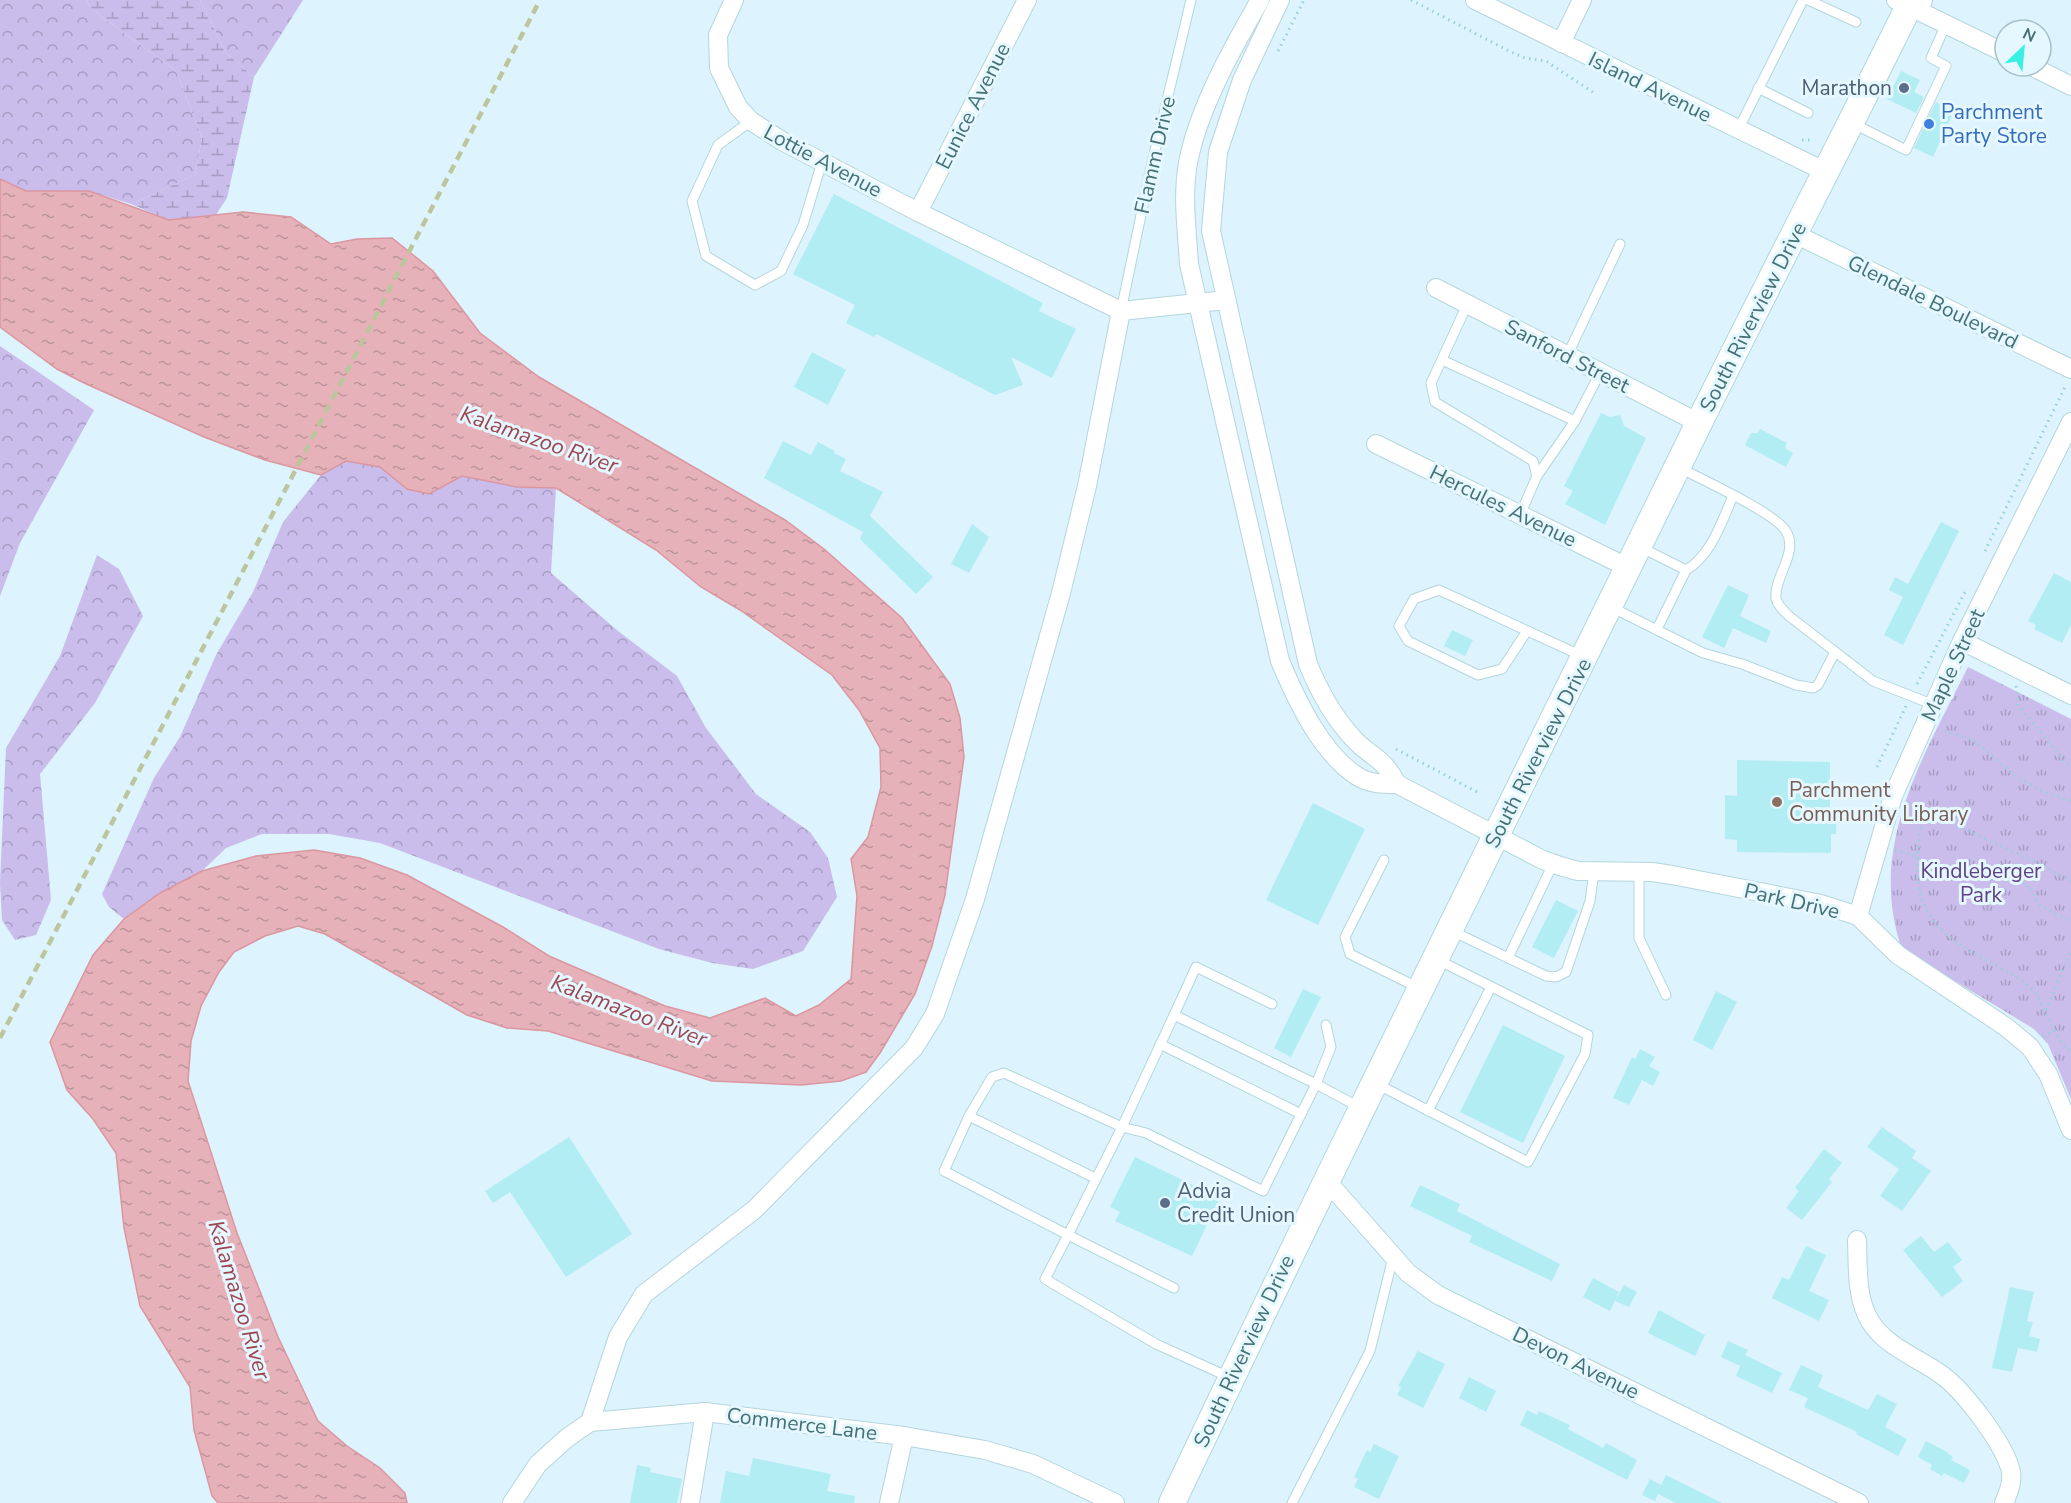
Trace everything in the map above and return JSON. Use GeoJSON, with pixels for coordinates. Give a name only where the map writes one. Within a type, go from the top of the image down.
{"type":"FeatureCollection","features":[{"type":"Feature","properties":{"kind":"street","name":"Lottie Avenue"},"geometry":{"type":"LineString","coordinates":[[734,0],[718,35],[719,68],[738,107],[751,122],[782,141],[918,212],[1121,311]]}},
{"type":"Feature","properties":{"kind":"street","name":"Eunice Avenue"},"geometry":{"type":"LineString","coordinates":[[918,212],[1027,0]]}},
{"type":"Feature","properties":{"kind":"street"},"geometry":{"type":"LineString","coordinates":[[1260,0],[1238,39],[1208,102],[1188,163],[1185,215],[1189,264],[1280,661],[1301,710],[1341,763],[1358,777],[1376,784],[1397,784],[1388,766],[1353,739],[1334,714],[1319,692],[1308,664],[1211,231],[1218,152],[1242,80],[1280,0]]}},
{"type":"Feature","properties":{"kind":"street","name":"Island Avenue"},"geometry":{"type":"LineString","coordinates":[[1475,0],[1826,172]]}},
{"type":"Feature","properties":{"kind":"street"},"geometry":{"type":"LineString","coordinates":[[1561,43],[1582,0]]}},
{"type":"Feature","properties":{"kind":"street"},"geometry":{"type":"LineString","coordinates":[[1908,2],[1993,47]]}},
{"type":"Feature","properties":{"kind":"street","name":"South Riverview Drive"},"geometry":{"type":"LineString","coordinates":[[1172,1503],[1361,1108],[1586,658],[1699,423],[1851,123],[1908,2]]}},
{"type":"Feature","properties":{"kind":"street"},"geometry":{"type":"LineString","coordinates":[[2053,77],[2071,86]]}},
{"type":"Feature","properties":{"kind":"street","name":"Glendale Boulevard"},"geometry":{"type":"LineString","coordinates":[[1795,234],[2071,369]]}},
{"type":"Feature","properties":{"kind":"street","name":"Sanford Street"},"geometry":{"type":"LineString","coordinates":[[1436,288],[1699,423]]}},
{"type":"Feature","properties":{"kind":"street"},"geometry":{"type":"LineString","coordinates":[[591,1422],[618,1337],[644,1294],[754,1209],[914,1048],[935,1014],[975,899],[1061,593],[1087,486],[1121,311],[1226,300]]}},
{"type":"Feature","properties":{"kind":"street","name":"Maple Street"},"geometry":{"type":"LineString","coordinates":[[1858,916],[1893,796],[1962,641],[2071,422]]}},
{"type":"Feature","properties":{"kind":"street","name":"Hercules Avenue"},"geometry":{"type":"LineString","coordinates":[[1376,444],[1520,515],[1634,558]]}},
{"type":"Feature","properties":{"kind":"street"},"geometry":{"type":"LineString","coordinates":[[1962,641],[2071,695]]}},
{"type":"Feature","properties":{"kind":"street","name":"Park Drive"},"geometry":{"type":"LineString","coordinates":[[1397,784],[1553,864],[1594,872],[1639,872],[1680,877],[1821,904],[1858,916],[1898,955],[2006,1027],[2030,1047],[2048,1074],[2071,1130]]}},
{"type":"Feature","properties":{"kind":"street","name":"Devon Avenue"},"geometry":{"type":"LineString","coordinates":[[1326,1180],[1408,1272],[1438,1295],[1859,1503]]}},
{"type":"Feature","properties":{"kind":"street"},"geometry":{"type":"LineString","coordinates":[[1857,1240],[1861,1298],[1869,1320],[1882,1337],[1941,1374],[1973,1406],[2011,1469],[2011,1484],[2004,1503]]}},
{"type":"Feature","properties":{"kind":"street"},"geometry":{"type":"LineString","coordinates":[[690,1503],[705,1412]]}},
{"type":"Feature","properties":{"kind":"street","name":"Commerce Lane"},"geometry":{"type":"LineString","coordinates":[[512,1503],[538,1464],[567,1438],[591,1422],[705,1412],[904,1436],[1008,1456],[1033,1464],[1115,1503]]}},
{"type":"Feature","properties":{"kind":"street"},"geometry":{"type":"LineString","coordinates":[[889,1503],[904,1436]]}},
{"type":"Feature","properties":{"kind":"lane","name":"Flamm Drive"},"geometry":{"type":"LineString","coordinates":[[1121,311],[1151,167],[1191,0]]}},
{"type":"Feature","properties":{"kind":"lane"},"geometry":{"type":"LineString","coordinates":[[1738,130],[1803,0]]}},
{"type":"Feature","properties":{"kind":"lane"},"geometry":{"type":"LineString","coordinates":[[1808,0],[1856,22]]}},
{"type":"Feature","properties":{"kind":"lane"},"geometry":{"type":"LineString","coordinates":[[1851,123],[1906,150],[1946,66],[1931,58],[1946,24]]}},
{"type":"Feature","properties":{"kind":"lane"},"geometry":{"type":"LineString","coordinates":[[1758,88],[1808,113]]}},
{"type":"Feature","properties":{"kind":"lane"},"geometry":{"type":"LineString","coordinates":[[751,122],[718,145],[692,201],[706,256],[755,285],[781,271],[803,225],[822,162]]}},
{"type":"Feature","properties":{"kind":"lane"},"geometry":{"type":"LineString","coordinates":[[1567,356],[1620,244]]}},
{"type":"Feature","properties":{"kind":"lane"},"geometry":{"type":"LineString","coordinates":[[1467,304],[1431,383],[1435,402],[1533,460],[1537,476]]}},
{"type":"Feature","properties":{"kind":"lane"},"geometry":{"type":"LineString","coordinates":[[1442,360],[1575,421]]}},
{"type":"Feature","properties":{"kind":"lane"},"geometry":{"type":"LineString","coordinates":[[1520,515],[1537,476],[1575,421],[1600,373]]}},
{"type":"Feature","properties":{"kind":"lane"},"geometry":{"type":"LineString","coordinates":[[1678,466],[1733,496],[1785,529],[1790,539],[1787,561],[1776,597],[1779,605],[1873,681],[1934,705]]}},
{"type":"Feature","properties":{"kind":"lane"},"geometry":{"type":"LineString","coordinates":[[1657,629],[1686,570],[1694,565],[1712,541],[1733,496]]}},
{"type":"Feature","properties":{"kind":"lane"},"geometry":{"type":"LineString","coordinates":[[1634,558],[1686,570]]}},
{"type":"Feature","properties":{"kind":"lane"},"geometry":{"type":"LineString","coordinates":[[1527,631],[1502,669],[1478,675],[1408,641],[1399,626],[1414,599],[1439,590],[1586,658]]}},
{"type":"Feature","properties":{"kind":"lane"},"geometry":{"type":"LineString","coordinates":[[1610,607],[1703,654],[1742,664],[1796,685],[1813,688],[1818,685],[1835,652]]}},
{"type":"Feature","properties":{"kind":"lane"},"geometry":{"type":"LineString","coordinates":[[1384,860],[1346,938],[1347,947],[1350,954],[1421,989]]}},
{"type":"Feature","properties":{"kind":"lane"},"geometry":{"type":"LineString","coordinates":[[1508,958],[1553,864]]}},
{"type":"Feature","properties":{"kind":"lane"},"geometry":{"type":"LineString","coordinates":[[1450,930],[1546,976],[1556,977],[1566,972],[1590,901],[1594,872]]}},
{"type":"Feature","properties":{"kind":"lane"},"geometry":{"type":"LineString","coordinates":[[1639,872],[1639,938],[1666,995]]}},
{"type":"Feature","properties":{"kind":"lane"},"geometry":{"type":"LineString","coordinates":[[1374,1083],[1528,1162],[1585,1054],[1588,1035],[1436,959]]}},
{"type":"Feature","properties":{"kind":"lane"},"geometry":{"type":"LineString","coordinates":[[1232,1378],[1156,1344],[1045,1279],[1122,1127],[1196,967],[1272,1004]]}},
{"type":"Feature","properties":{"kind":"lane"},"geometry":{"type":"LineString","coordinates":[[1432,1113],[1491,987]]}},
{"type":"Feature","properties":{"kind":"lane"},"geometry":{"type":"LineString","coordinates":[[1174,1015],[1361,1108]]}},
{"type":"Feature","properties":{"kind":"lane"},"geometry":{"type":"LineString","coordinates":[[1174,1288],[944,1171],[969,1116],[992,1077],[1004,1073],[1122,1127],[1146,1133],[1263,1191],[1316,1084],[1331,1047],[1326,1024]]}},
{"type":"Feature","properties":{"kind":"lane"},"geometry":{"type":"LineString","coordinates":[[1160,1044],[1301,1114]]}},
{"type":"Feature","properties":{"kind":"lane"},"geometry":{"type":"LineString","coordinates":[[969,1116],[1095,1178]]}},
{"type":"Feature","properties":{"kind":"lane"},"geometry":{"type":"LineString","coordinates":[[1292,1503],[1370,1351],[1393,1256]]}},
{"type":"Feature","properties":{"kind":"path"},"geometry":{"type":"LineString","coordinates":[[1273,60],[1304,0]]}},
{"type":"Feature","properties":{"kind":"path"},"geometry":{"type":"LineString","coordinates":[[1411,0],[1511,52],[1525,58],[1546,61],[1594,93]]}},
{"type":"Feature","properties":{"kind":"path"},"geometry":{"type":"LineString","coordinates":[[1981,559],[2065,387]]}},
{"type":"Feature","properties":{"kind":"path"},"geometry":{"type":"LineString","coordinates":[[1876,767],[1965,591]]}},
{"type":"Feature","properties":{"kind":"path"},"geometry":{"type":"LineString","coordinates":[[2013,667],[2018,705],[2071,770]]}},
{"type":"Feature","properties":{"kind":"path"},"geometry":{"type":"LineString","coordinates":[[1945,731],[1975,741],[2013,774],[2042,791],[2071,801]]}},
{"type":"Feature","properties":{"kind":"path"},"geometry":{"type":"LineString","coordinates":[[1393,748],[1479,793]]}},
{"type":"Feature","properties":{"kind":"path"},"geometry":{"type":"LineString","coordinates":[[1893,796],[2071,881]]}},
{"type":"Feature","properties":{"kind":"path"},"geometry":{"type":"LineString","coordinates":[[1923,810],[1916,856],[1918,886],[1927,913],[1933,922],[1962,946],[2027,985],[2071,1052]]}},
{"type":"Feature","properties":{"kind":"path"},"geometry":{"type":"LineString","coordinates":[[1879,845],[1916,856],[1952,874],[1959,862],[1995,880],[2022,882],[2031,888],[2039,905],[2071,922]]}},
{"type":"Feature","properties":{"kind":"path"},"geometry":{"type":"LineString","coordinates":[[2022,882],[2033,861]]}},
{"type":"Feature","properties":{"kind":"path"},"geometry":{"type":"LineString","coordinates":[[2046,1011],[2071,950]]}},
{"type":"Feature","properties":{"kind":"green space"},"geometry":{"type":"Polygon","coordinates":[[[0,0],[87,0],[90,8],[176,71],[202,138],[195,175],[131,204],[89,191],[26,191],[0,179],[0,0]]]}},
{"type":"Feature","properties":{"kind":"green space"},"geometry":{"type":"Polygon","coordinates":[[[87,0],[200,0],[226,53],[254,77],[227,198],[215,216],[169,220],[131,204],[195,175],[202,138],[176,71],[90,8],[87,0]]]}},
{"type":"Feature","properties":{"kind":"green space"},"geometry":{"type":"Polygon","coordinates":[[[200,0],[303,0],[254,77],[226,53],[200,0]]]}},
{"type":"Feature","properties":{"kind":"green space"},"geometry":{"type":"Polygon","coordinates":[[[0,346],[94,410],[20,543],[0,596],[0,346]]]}},
{"type":"Feature","properties":{"kind":"green space"},"geometry":{"type":"Polygon","coordinates":[[[345,461],[380,467],[407,489],[429,494],[462,476],[517,487],[556,488],[551,573],[618,631],[677,676],[706,728],[756,794],[810,832],[828,858],[837,897],[803,951],[753,969],[712,963],[659,949],[380,843],[329,834],[262,834],[226,848],[202,871],[160,893],[124,919],[109,907],[102,894],[154,778],[180,737],[216,655],[253,592],[283,522],[321,475],[345,461]]]}},
{"type":"Feature","properties":{"kind":"green space"},"geometry":{"type":"Polygon","coordinates":[[[97,555],[119,569],[143,616],[95,703],[40,774],[51,900],[36,935],[15,940],[2,920],[0,883],[6,748],[60,656],[97,555]]]}},
{"type":"Feature","properties":{"kind":"green space","name":"Kindleberger Park"},"geometry":{"type":"Polygon","coordinates":[[[1968,667],[2071,719],[2071,1099],[2048,1044],[2034,1029],[1902,949],[1893,911],[1891,874],[1895,838],[1918,768],[1968,667]]]}},
{"type":"Feature","properties":{"kind":"water","name":"Kalamazoo River"},"geometry":{"type":"Polygon","coordinates":[[[0,179],[26,191],[89,191],[169,220],[243,212],[291,217],[331,244],[357,239],[392,238],[433,271],[480,333],[539,377],[785,520],[824,549],[902,618],[950,684],[960,718],[964,757],[945,895],[932,946],[915,994],[866,1072],[841,1081],[801,1085],[712,1081],[548,1031],[507,1028],[467,1015],[325,934],[298,926],[265,936],[234,952],[219,972],[201,1006],[191,1041],[188,1081],[237,1233],[278,1337],[318,1421],[347,1446],[380,1468],[405,1493],[407,1503],[218,1503],[212,1496],[194,1430],[190,1387],[140,1306],[124,1228],[116,1153],[93,1119],[67,1090],[50,1042],[93,955],[124,919],[160,893],[202,871],[256,856],[314,850],[360,858],[407,875],[503,927],[549,956],[665,1006],[710,1018],[765,998],[796,1016],[819,1005],[851,979],[857,896],[851,859],[868,837],[881,787],[880,748],[859,710],[832,675],[740,610],[701,587],[656,550],[556,488],[517,487],[462,476],[429,494],[407,489],[380,467],[346,461],[321,475],[265,460],[204,437],[57,369],[0,327],[0,179]]]}},
{"type":"Feature","properties":{"kind":"building"},"geometry":{"type":"Polygon","coordinates":[[[1901,71],[1920,80],[1914,92],[1924,97],[1916,113],[1887,99],[1901,71]]]}},
{"type":"Feature","properties":{"kind":"building"},"geometry":{"type":"Polygon","coordinates":[[[1936,102],[1954,111],[1933,157],[1914,148],[1936,102]]]}},
{"type":"Feature","properties":{"kind":"building"},"geometry":{"type":"Polygon","coordinates":[[[834,194],[1043,303],[1039,311],[1076,329],[1052,378],[1011,357],[1023,385],[995,395],[876,334],[874,337],[846,323],[855,305],[793,274],[834,194]]]}},
{"type":"Feature","properties":{"kind":"building"},"geometry":{"type":"Polygon","coordinates":[[[812,352],[846,370],[828,405],[794,387],[812,352]]]}},
{"type":"Feature","properties":{"kind":"building"},"geometry":{"type":"Polygon","coordinates":[[[1601,413],[1610,417],[1620,415],[1624,426],[1646,438],[1605,525],[1565,504],[1573,491],[1564,486],[1601,413]]]}},
{"type":"Feature","properties":{"kind":"building"},"geometry":{"type":"Polygon","coordinates":[[[1760,429],[1787,443],[1785,448],[1793,453],[1786,467],[1745,445],[1751,433],[1758,433],[1760,429]]]}},
{"type":"Feature","properties":{"kind":"building"},"geometry":{"type":"Polygon","coordinates":[[[783,441],[811,455],[818,442],[846,459],[840,471],[883,492],[870,516],[933,577],[916,594],[860,539],[863,532],[764,478],[783,441]]]}},
{"type":"Feature","properties":{"kind":"building"},"geometry":{"type":"Polygon","coordinates":[[[1941,522],[1959,531],[1903,645],[1884,635],[1903,597],[1889,590],[1895,577],[1908,584],[1941,522]]]}},
{"type":"Feature","properties":{"kind":"building"},"geometry":{"type":"Polygon","coordinates":[[[972,524],[989,537],[969,573],[951,564],[972,524]]]}},
{"type":"Feature","properties":{"kind":"building"},"geometry":{"type":"Polygon","coordinates":[[[2054,573],[2071,582],[2071,625],[2062,643],[2034,629],[2036,625],[2028,621],[2054,573]]]}},
{"type":"Feature","properties":{"kind":"building"},"geometry":{"type":"Polygon","coordinates":[[[1728,585],[1749,595],[1740,616],[1771,631],[1766,643],[1733,628],[1724,648],[1702,637],[1728,585]]]}},
{"type":"Feature","properties":{"kind":"building"},"geometry":{"type":"Polygon","coordinates":[[[1452,630],[1473,640],[1465,656],[1444,646],[1452,630]]]}},
{"type":"Feature","properties":{"kind":"building","name":"Parchment Community Library"},"geometry":{"type":"Polygon","coordinates":[[[1737,760],[1830,762],[1830,809],[1837,809],[1836,834],[1831,834],[1831,853],[1737,852],[1737,840],[1725,839],[1725,795],[1737,796],[1737,760]]]}},
{"type":"Feature","properties":{"kind":"building"},"geometry":{"type":"Polygon","coordinates":[[[1313,803],[1365,829],[1318,925],[1266,900],[1313,803]]]}},
{"type":"Feature","properties":{"kind":"building"},"geometry":{"type":"Polygon","coordinates":[[[1556,900],[1578,911],[1554,958],[1532,947],[1556,900]]]}},
{"type":"Feature","properties":{"kind":"building"},"geometry":{"type":"Polygon","coordinates":[[[1303,989],[1321,997],[1291,1057],[1274,1048],[1303,989]]]}},
{"type":"Feature","properties":{"kind":"building"},"geometry":{"type":"Polygon","coordinates":[[[1716,991],[1737,1002],[1712,1050],[1693,1040],[1716,991]]]}},
{"type":"Feature","properties":{"kind":"building"},"geometry":{"type":"Polygon","coordinates":[[[1503,1025],[1565,1056],[1523,1143],[1460,1112],[1503,1025]]]}},
{"type":"Feature","properties":{"kind":"building"},"geometry":{"type":"Polygon","coordinates":[[[1640,1049],[1655,1057],[1649,1066],[1660,1072],[1653,1086],[1642,1080],[1629,1105],[1613,1098],[1632,1057],[1635,1059],[1640,1049]]]}},
{"type":"Feature","properties":{"kind":"building"},"geometry":{"type":"Polygon","coordinates":[[[1882,1127],[1916,1151],[1912,1158],[1931,1171],[1902,1211],[1880,1196],[1899,1169],[1867,1147],[1882,1127]]]}},
{"type":"Feature","properties":{"kind":"building"},"geometry":{"type":"Polygon","coordinates":[[[569,1137],[632,1234],[566,1277],[510,1192],[493,1203],[485,1191],[569,1137]]]}},
{"type":"Feature","properties":{"kind":"building"},"geometry":{"type":"Polygon","coordinates":[[[1824,1149],[1842,1163],[1829,1179],[1832,1182],[1802,1220],[1786,1208],[1799,1191],[1795,1188],[1824,1149]]]}},
{"type":"Feature","properties":{"kind":"building","name":"Advia Credit Union"},"geometry":{"type":"Polygon","coordinates":[[[1135,1157],[1220,1198],[1192,1256],[1115,1221],[1120,1212],[1110,1207],[1135,1157]]]}},
{"type":"Feature","properties":{"kind":"building"},"geometry":{"type":"Polygon","coordinates":[[[1420,1185],[1460,1204],[1457,1211],[1560,1264],[1552,1281],[1469,1242],[1472,1236],[1410,1206],[1420,1185]]]}},
{"type":"Feature","properties":{"kind":"building"},"geometry":{"type":"Polygon","coordinates":[[[1921,1236],[1934,1252],[1948,1242],[1962,1260],[1953,1267],[1963,1281],[1942,1297],[1903,1250],[1921,1236]]]}},
{"type":"Feature","properties":{"kind":"building"},"geometry":{"type":"Polygon","coordinates":[[[1806,1246],[1826,1255],[1809,1291],[1829,1300],[1819,1321],[1772,1298],[1782,1277],[1789,1280],[1806,1246]]]}},
{"type":"Feature","properties":{"kind":"building"},"geometry":{"type":"Polygon","coordinates":[[[1593,1278],[1619,1292],[1610,1311],[1583,1297],[1593,1278]]]}},
{"type":"Feature","properties":{"kind":"building"},"geometry":{"type":"Polygon","coordinates":[[[1624,1285],[1637,1292],[1629,1307],[1615,1301],[1624,1285]]]}},
{"type":"Feature","properties":{"kind":"building"},"geometry":{"type":"Polygon","coordinates":[[[2010,1287],[2034,1292],[2027,1321],[2033,1322],[2029,1336],[2040,1339],[2037,1352],[2018,1348],[2012,1372],[1992,1368],[2010,1287]]]}},
{"type":"Feature","properties":{"kind":"building"},"geometry":{"type":"Polygon","coordinates":[[[1659,1310],[1705,1335],[1695,1356],[1648,1333],[1659,1310]]]}},
{"type":"Feature","properties":{"kind":"building"},"geometry":{"type":"Polygon","coordinates":[[[1728,1341],[1748,1350],[1745,1355],[1782,1373],[1772,1393],[1736,1376],[1740,1366],[1721,1357],[1728,1341]]]}},
{"type":"Feature","properties":{"kind":"building"},"geometry":{"type":"Polygon","coordinates":[[[1418,1351],[1445,1364],[1423,1408],[1397,1395],[1401,1387],[1398,1386],[1418,1351]]]}},
{"type":"Feature","properties":{"kind":"building"},"geometry":{"type":"Polygon","coordinates":[[[1801,1365],[1823,1375],[1818,1387],[1868,1410],[1877,1394],[1897,1404],[1885,1427],[1907,1439],[1898,1456],[1856,1434],[1857,1432],[1804,1407],[1808,1398],[1789,1390],[1801,1365]]]}},
{"type":"Feature","properties":{"kind":"building"},"geometry":{"type":"Polygon","coordinates":[[[1469,1377],[1496,1391],[1486,1412],[1459,1398],[1469,1377]]]}},
{"type":"Feature","properties":{"kind":"building"},"geometry":{"type":"Polygon","coordinates":[[[1527,1410],[1537,1415],[1539,1411],[1570,1425],[1568,1429],[1603,1448],[1606,1443],[1637,1460],[1627,1480],[1520,1425],[1527,1410]]]}},
{"type":"Feature","properties":{"kind":"building"},"geometry":{"type":"Polygon","coordinates":[[[1926,1441],[1953,1457],[1951,1460],[1970,1470],[1964,1483],[1944,1473],[1942,1476],[1930,1469],[1932,1465],[1918,1457],[1926,1441]]]}},
{"type":"Feature","properties":{"kind":"building"},"geometry":{"type":"Polygon","coordinates":[[[1374,1444],[1399,1456],[1379,1499],[1354,1487],[1358,1479],[1354,1477],[1367,1450],[1370,1452],[1374,1444]]]}},
{"type":"Feature","properties":{"kind":"building"},"geometry":{"type":"Polygon","coordinates":[[[753,1458],[831,1474],[827,1491],[855,1496],[854,1503],[720,1503],[726,1471],[749,1476],[753,1458]]]}},
{"type":"Feature","properties":{"kind":"building"},"geometry":{"type":"Polygon","coordinates":[[[637,1465],[651,1468],[650,1472],[682,1479],[677,1503],[630,1503],[637,1465]]]}},
{"type":"Feature","properties":{"kind":"building"},"geometry":{"type":"Polygon","coordinates":[[[1666,1475],[1722,1503],[1676,1503],[1658,1494],[1655,1501],[1642,1495],[1650,1479],[1661,1485],[1666,1475]]]}},
{"type":"Feature","properties":{"kind":"railway"},"geometry":{"type":"LineString","coordinates":[[0,1038],[540,0]]}},
{"type":"Feature","properties":{"kind":"place","name":"Marathon"},"geometry":{"type":"Point","coordinates":[1904,88]}},
{"type":"Feature","properties":{"kind":"place","name":"Parchment Party Store"},"geometry":{"type":"Point","coordinates":[1929,124]}},
{"type":"Feature","properties":{"kind":"place","name":"Parchment Community Library"},"geometry":{"type":"Point","coordinates":[1777,802]}},
{"type":"Feature","properties":{"kind":"place","name":"Advia Credit Union"},"geometry":{"type":"Point","coordinates":[1165,1203]}}]}
